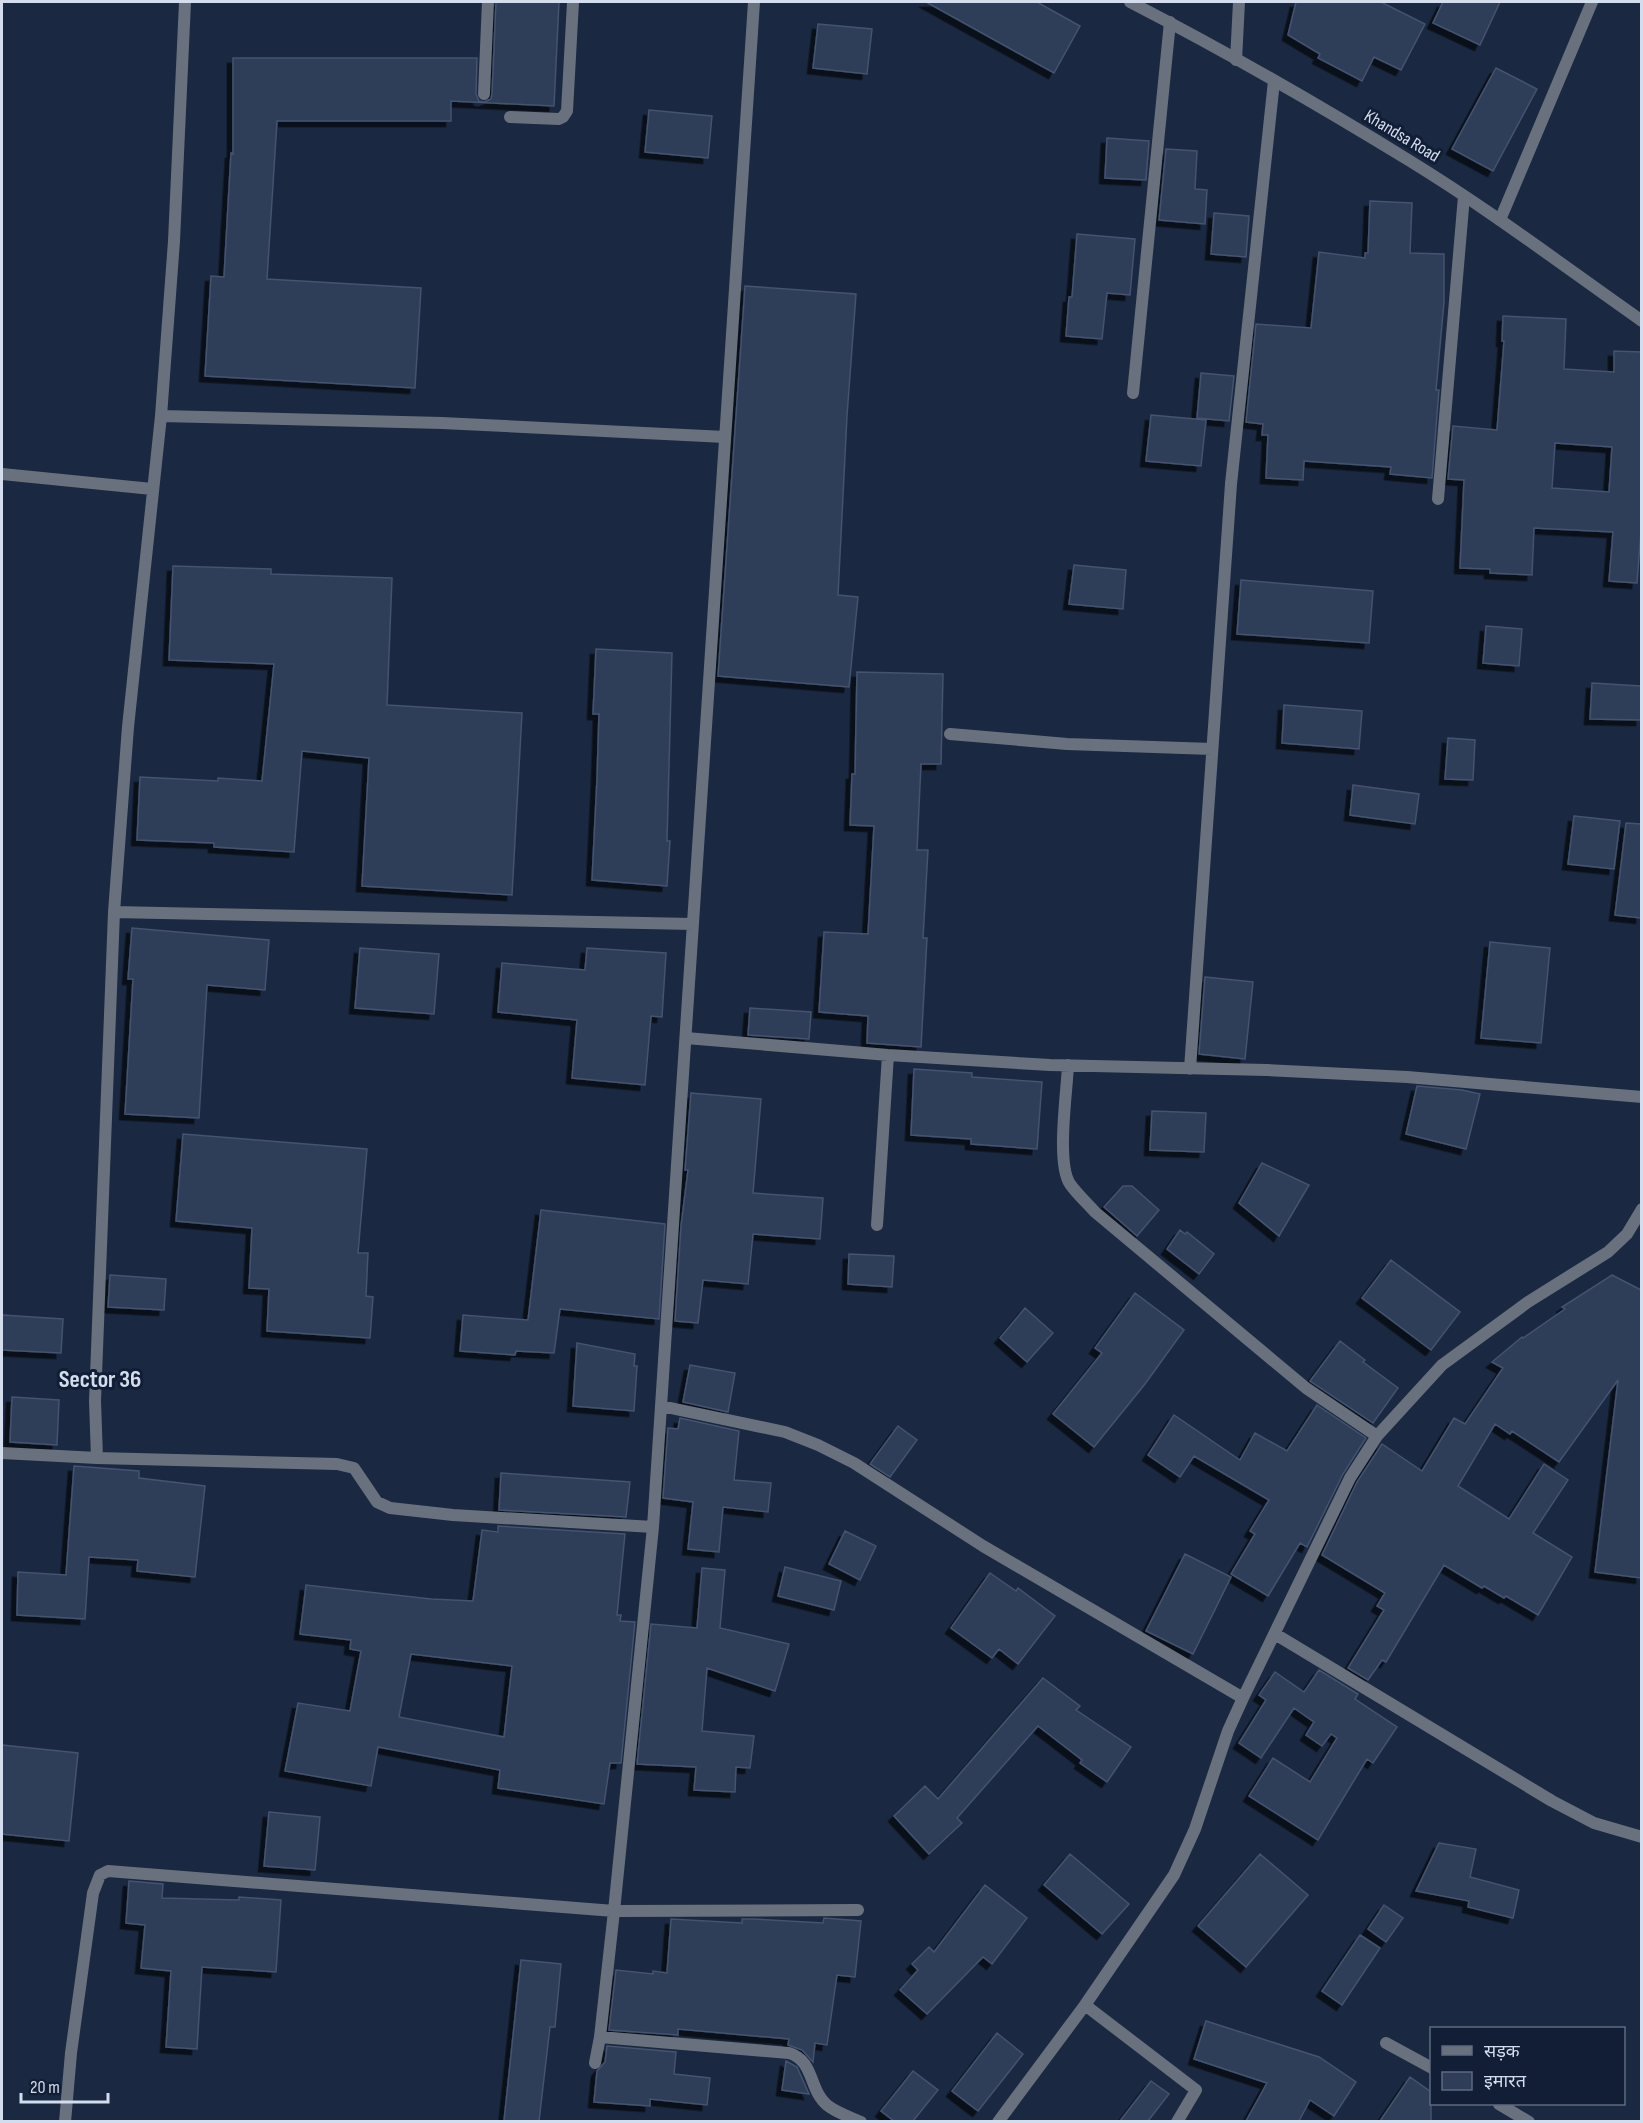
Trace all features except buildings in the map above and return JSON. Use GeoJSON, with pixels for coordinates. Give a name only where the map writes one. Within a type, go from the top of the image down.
{"type":"FeatureCollection","features":[{"type":"Feature","properties":{"kind":"street"},"geometry":{"type":"LineString","coordinates":[[97,1458],[95,1401],[114,912],[128,727],[161,416],[174,241],[185,2]]}},
{"type":"Feature","properties":{"kind":"street"},"geometry":{"type":"LineString","coordinates":[[484,94],[488,2]]}},
{"type":"Feature","properties":{"kind":"street"},"geometry":{"type":"LineString","coordinates":[[510,117],[559,119],[567,111],[573,2]]}},
{"type":"Feature","properties":{"kind":"street"},"geometry":{"type":"LineString","coordinates":[[596,2063],[614,1911],[653,1527],[754,2]]}},
{"type":"Feature","properties":{"kind":"street","name":"Khandsa Road"},"geometry":{"type":"LineString","coordinates":[[1130,2],[1170,22],[1411,161],[1500,220],[1641,321]]}},
{"type":"Feature","properties":{"kind":"street"},"geometry":{"type":"LineString","coordinates":[[1236,60],[1239,2]]}},
{"type":"Feature","properties":{"kind":"street"},"geometry":{"type":"LineString","coordinates":[[1500,220],[1592,2]]}},
{"type":"Feature","properties":{"kind":"street"},"geometry":{"type":"LineString","coordinates":[[1133,393],[1170,22]]}},
{"type":"Feature","properties":{"kind":"street"},"geometry":{"type":"LineString","coordinates":[[1190,1069],[1231,484],[1274,81]]}},
{"type":"Feature","properties":{"kind":"street"},"geometry":{"type":"LineString","coordinates":[[1438,499],[1464,196]]}},
{"type":"Feature","properties":{"kind":"street"},"geometry":{"type":"LineString","coordinates":[[161,416],[442,423],[725,437]]}},
{"type":"Feature","properties":{"kind":"street"},"geometry":{"type":"LineString","coordinates":[[2,474],[152,489]]}},
{"type":"Feature","properties":{"kind":"street"},"geometry":{"type":"LineString","coordinates":[[950,734],[1067,744],[1212,749]]}},
{"type":"Feature","properties":{"kind":"street"},"geometry":{"type":"LineString","coordinates":[[114,912],[693,924]]}},
{"type":"Feature","properties":{"kind":"street"},"geometry":{"type":"LineString","coordinates":[[686,1038],[888,1055],[1068,1065],[1407,1077],[1641,1097]]}},
{"type":"Feature","properties":{"kind":"street"},"geometry":{"type":"LineString","coordinates":[[877,1225],[888,1055]]}},
{"type":"Feature","properties":{"kind":"street"},"geometry":{"type":"LineString","coordinates":[[1068,1065],[1063,1146],[1069,1183],[1095,1212],[1306,1388],[1377,1436]]}},
{"type":"Feature","properties":{"kind":"street"},"geometry":{"type":"LineString","coordinates":[[998,2121],[1085,2005],[1174,1875],[1195,1828],[1228,1731],[1243,1698],[1350,1478],[1377,1436],[1442,1365],[1528,1302],[1608,1252],[1627,1234],[1641,1209]]}},
{"type":"Feature","properties":{"kind":"street"},"geometry":{"type":"LineString","coordinates":[[661,1406],[785,1432],[827,1450],[863,1469],[983,1546],[1243,1698]]}},
{"type":"Feature","properties":{"kind":"street"},"geometry":{"type":"LineString","coordinates":[[2,1453],[97,1458],[337,1464],[354,1468],[377,1502],[390,1508],[453,1515],[653,1527]]}},
{"type":"Feature","properties":{"kind":"street"},"geometry":{"type":"LineString","coordinates":[[1275,1634],[1552,1801],[1594,1823],[1641,1837]]}},
{"type":"Feature","properties":{"kind":"street"},"geometry":{"type":"LineString","coordinates":[[65,2121],[71,2053],[93,1893],[97,1880],[108,1871],[614,1911],[858,1910]]}},
{"type":"Feature","properties":{"kind":"street"},"geometry":{"type":"LineString","coordinates":[[1085,2005],[1196,2090],[1177,2121]]}},
{"type":"Feature","properties":{"kind":"street"},"geometry":{"type":"LineString","coordinates":[[600,2037],[797,2055],[806,2063],[819,2096],[828,2106],[861,2121]]}},
{"type":"Feature","properties":{"kind":"street"},"geometry":{"type":"LineString","coordinates":[[1386,2043],[1430,2067]]}},
{"type":"Feature","properties":{"kind":"street"},"geometry":{"type":"LineString","coordinates":[[1502,2105],[1529,2121]]}},
{"type":"Feature","properties":{"kind":"district","name":"Sector 36"},"geometry":{"type":"Point","coordinates":[100,1379]}}]}
